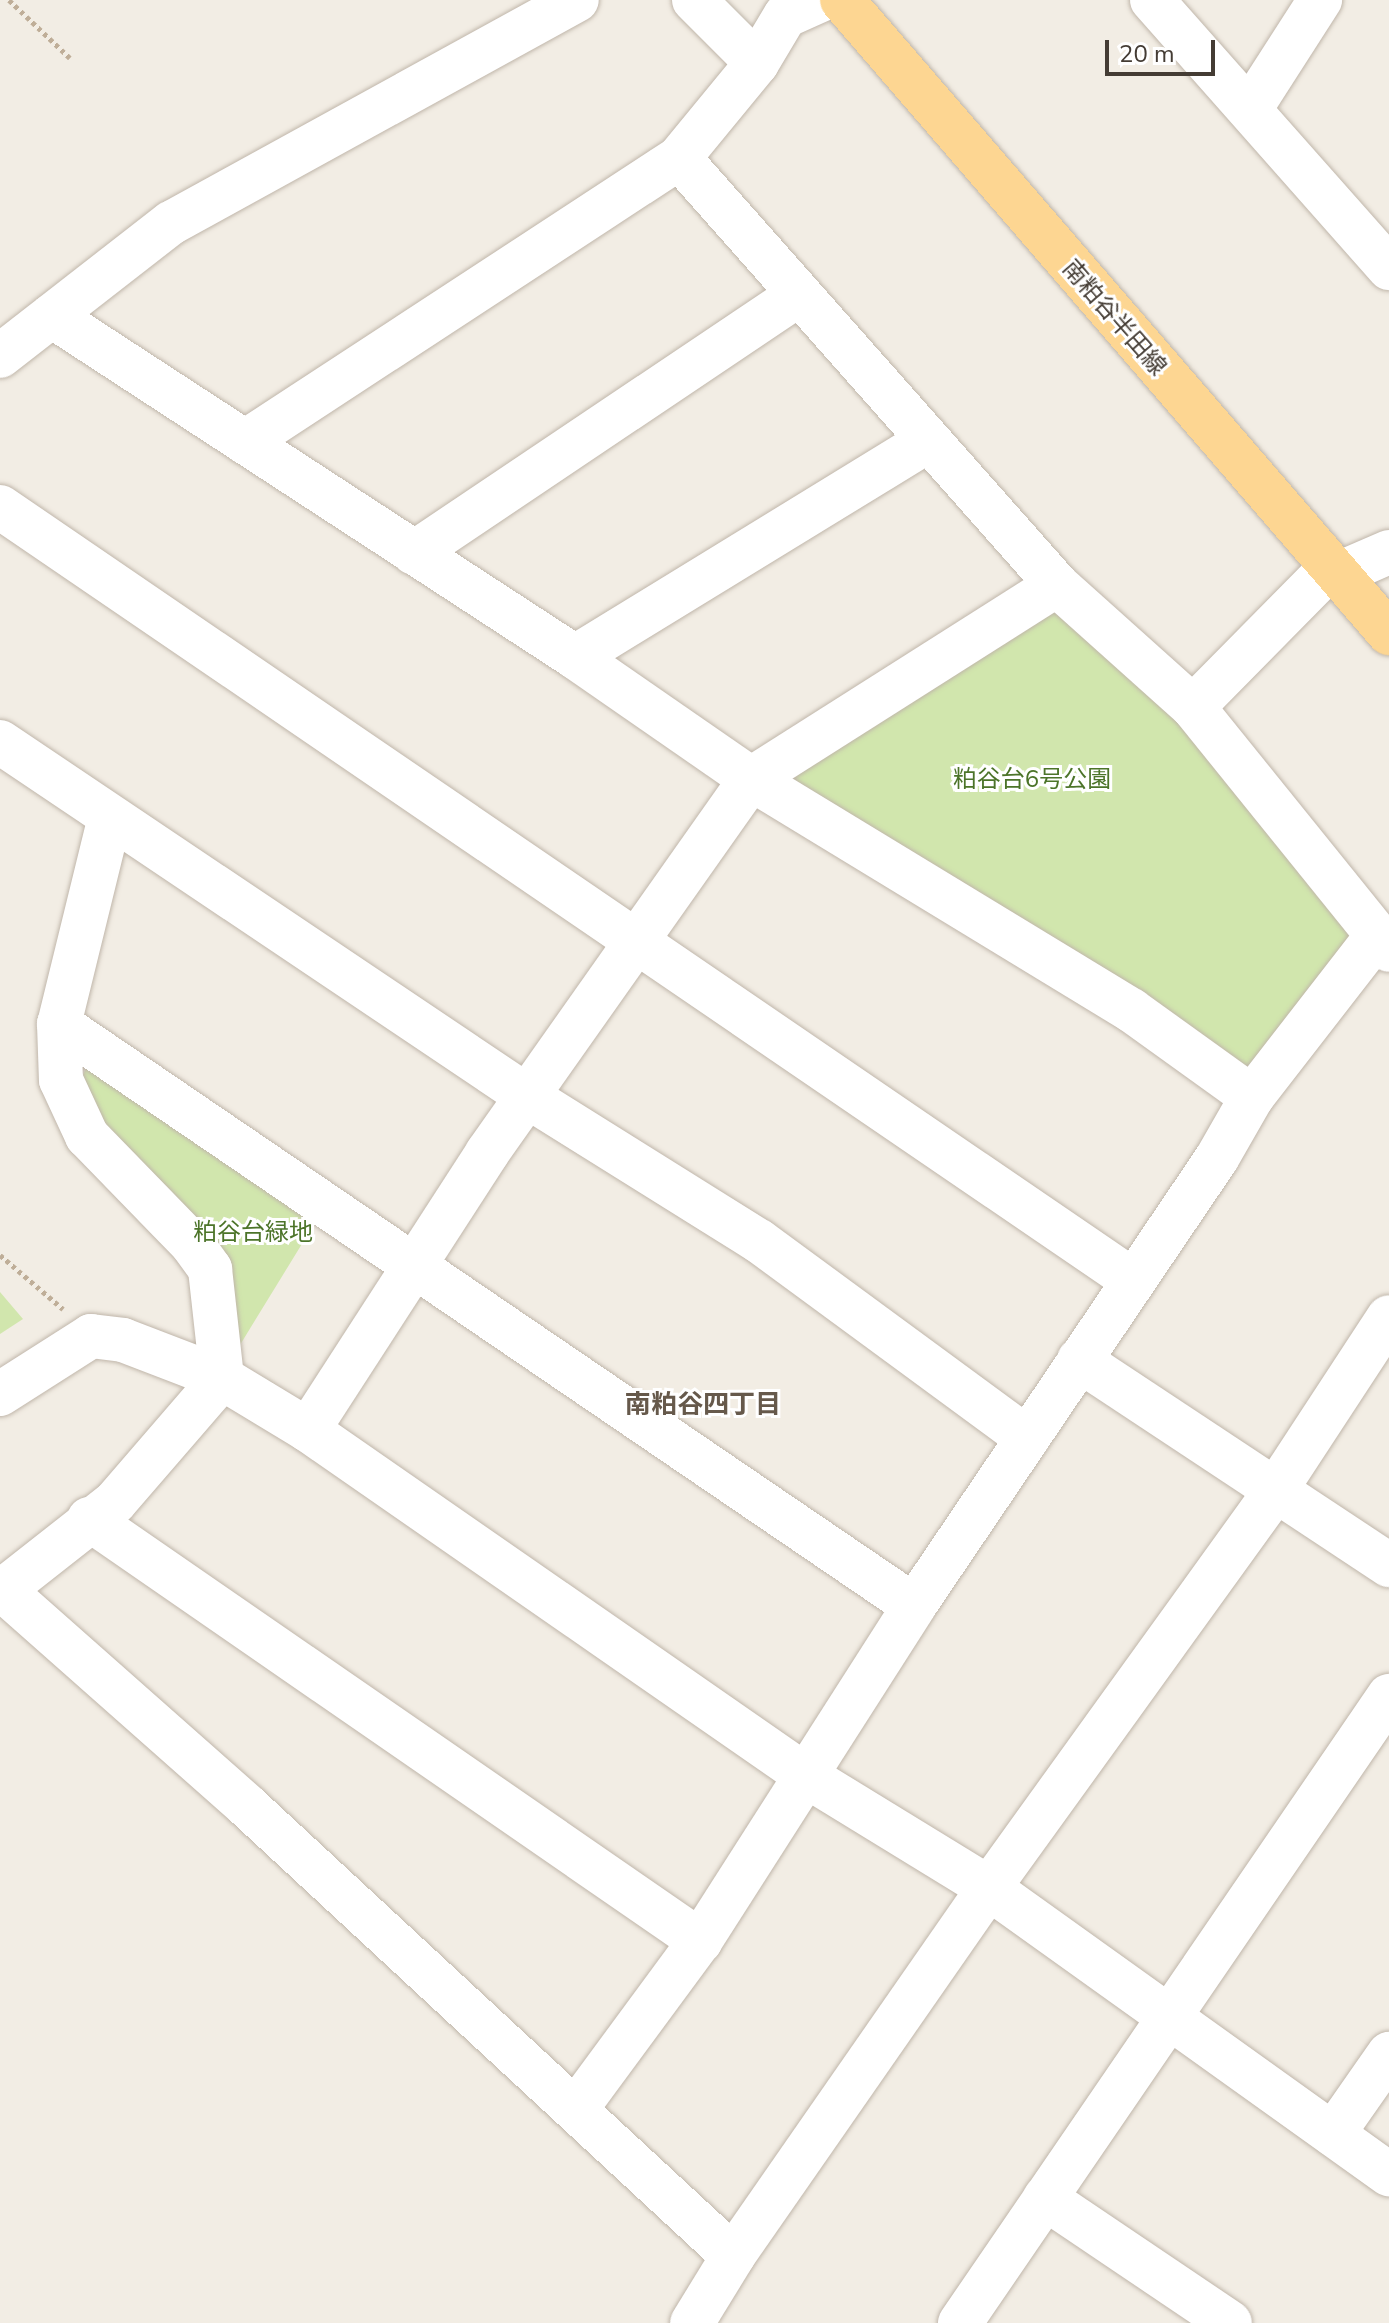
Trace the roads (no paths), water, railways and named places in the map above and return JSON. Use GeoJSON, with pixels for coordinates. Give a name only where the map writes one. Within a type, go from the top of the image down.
{"type":"FeatureCollection","features":[{"type":"Feature","properties":{"kind":"main road","name":"南粕谷半田線"},"geometry":{"type":"LineString","coordinates":[[845,3],[1333,572],[1389,633]]}},
{"type":"Feature","properties":{"kind":"street"},"geometry":{"type":"LineString","coordinates":[[0,356],[171,223],[577,0]]}},
{"type":"Feature","properties":{"kind":"street"},"geometry":{"type":"LineString","coordinates":[[694,0],[757,63]]}},
{"type":"Feature","properties":{"kind":"street"},"geometry":{"type":"LineString","coordinates":[[1152,0],[1250,109],[1384,248]]}},
{"type":"Feature","properties":{"kind":"street"},"geometry":{"type":"LineString","coordinates":[[1250,109],[1320,0]]}},
{"type":"Feature","properties":{"kind":"street"},"geometry":{"type":"LineString","coordinates":[[245,442],[679,158],[757,63],[785,16],[845,3]]}},
{"type":"Feature","properties":{"kind":"street"},"geometry":{"type":"LineString","coordinates":[[576,2109],[700,1941],[808,1777],[914,1606],[1131,1279],[1217,1158],[1252,1097],[1383,943],[1193,707],[1057,585],[926,442],[679,158]]}},
{"type":"Feature","properties":{"kind":"street"},"geometry":{"type":"LineString","coordinates":[[414,553],[799,294]]}},
{"type":"Feature","properties":{"kind":"street"},"geometry":{"type":"LineString","coordinates":[[52,316],[575,657],[751,779],[1131,1010],[1252,1097]]}},
{"type":"Feature","properties":{"kind":"street"},"geometry":{"type":"LineString","coordinates":[[575,657],[926,442]]}},
{"type":"Feature","properties":{"kind":"street"},"geometry":{"type":"LineString","coordinates":[[0,507],[1131,1279]]}},
{"type":"Feature","properties":{"kind":"street"},"geometry":{"type":"LineString","coordinates":[[1193,707],[1333,572],[1389,552]]}},
{"type":"Feature","properties":{"kind":"street"},"geometry":{"type":"LineString","coordinates":[[308,1430],[487,1153],[530,1098],[751,779],[1057,585]]}},
{"type":"Feature","properties":{"kind":"street"},"geometry":{"type":"LineString","coordinates":[[0,742],[530,1098],[759,1241],[1027,1438]]}},
{"type":"Feature","properties":{"kind":"street"},"geometry":{"type":"LineString","coordinates":[[110,817],[59,1024],[61,1080],[87,1136],[192,1244],[210,1269],[222,1378],[115,1502],[89,1519],[3,1590],[576,2109],[733,2256]]}},
{"type":"Feature","properties":{"kind":"street"},"geometry":{"type":"LineString","coordinates":[[59,1024],[416,1263],[914,1606]]}},
{"type":"Feature","properties":{"kind":"street"},"geometry":{"type":"LineString","coordinates":[[692,2323],[733,2256],[989,1888],[1277,1488],[1389,1317]]}},
{"type":"Feature","properties":{"kind":"street"},"geometry":{"type":"LineString","coordinates":[[0,1394],[91,1336],[123,1340],[222,1378],[308,1430],[808,1777],[989,1888],[1389,2174]]}},
{"type":"Feature","properties":{"kind":"street"},"geometry":{"type":"LineString","coordinates":[[1079,1360],[1277,1488],[1389,1565]]}},
{"type":"Feature","properties":{"kind":"street"},"geometry":{"type":"LineString","coordinates":[[89,1519],[700,1941]]}},
{"type":"Feature","properties":{"kind":"street"},"geometry":{"type":"LineString","coordinates":[[960,2323],[1389,1696]]}},
{"type":"Feature","properties":{"kind":"street"},"geometry":{"type":"LineString","coordinates":[[1333,2134],[1389,2054]]}},
{"type":"Feature","properties":{"kind":"street"},"geometry":{"type":"LineString","coordinates":[[1045,2198],[1212,2318]]}},
{"type":"Feature","properties":{"kind":"district","name":"南粕谷四丁目"},"geometry":{"type":"Point","coordinates":[703,1405]}},
{"type":"Feature","properties":{"kind":"park label","name":"粕谷台6号公園"},"geometry":{"type":"Point","coordinates":[1032,780]}},
{"type":"Feature","properties":{"kind":"park label","name":"粕谷台緑地"},"geometry":{"type":"Point","coordinates":[253,1233]}}]}
